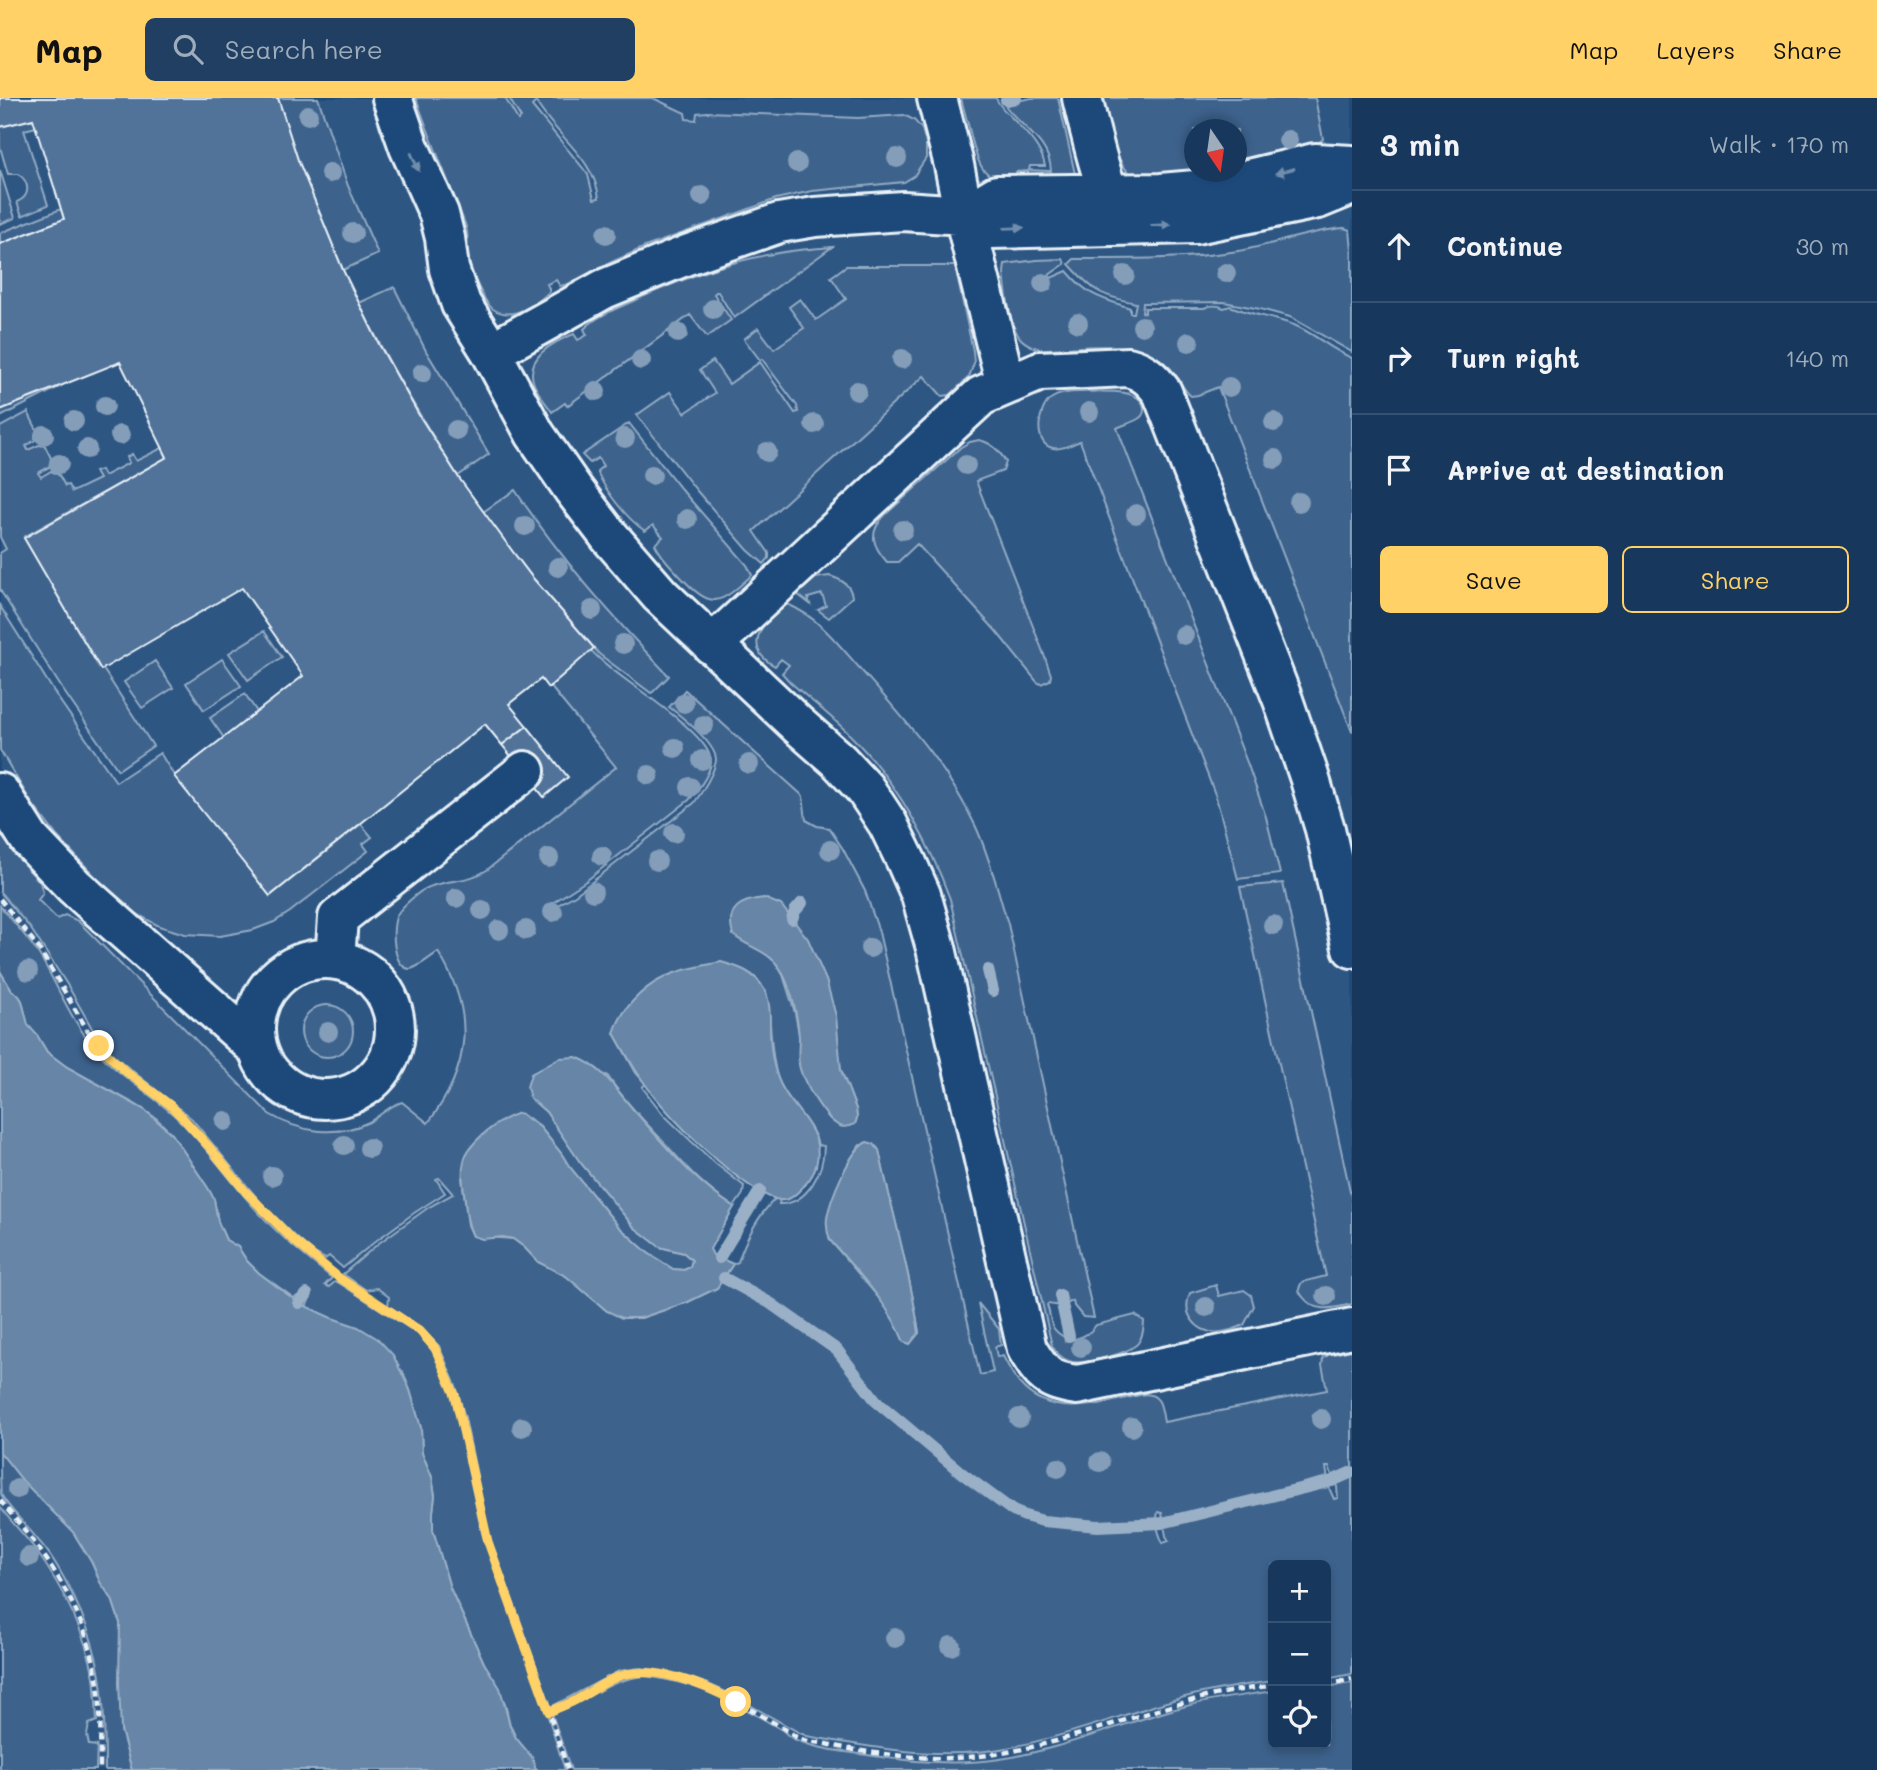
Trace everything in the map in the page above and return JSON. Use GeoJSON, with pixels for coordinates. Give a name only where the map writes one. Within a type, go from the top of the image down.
{"type":"FeatureCollection","features":[{"type":"Feature","properties":{"kind":"lane"},"geometry":{"type":"LineString","coordinates":[[392,98],[409,147],[439,214],[449,269],[461,304],[536,434],[573,489],[660,595],[839,761],[865,789],[888,824],[921,895],[936,948],[1027,1349],[1039,1370],[1056,1383],[1077,1385],[1352,1328]]}},
{"type":"Feature","properties":{"kind":"lane"},"geometry":{"type":"LineString","coordinates":[[937,98],[1006,385]]}},
{"type":"Feature","properties":{"kind":"lane"},"geometry":{"type":"LineString","coordinates":[[1082,98],[1096,157],[1115,210]]}},
{"type":"Feature","properties":{"kind":"lane"},"geometry":{"type":"LineString","coordinates":[[491,352],[604,289],[687,255],[779,223],[815,216],[903,211],[964,215],[991,229],[1115,210],[1161,193],[1207,188],[1315,163],[1352,165]]}},
{"type":"Feature","properties":{"kind":"lane"},"geometry":{"type":"LineString","coordinates":[[1115,210],[1196,224],[1318,199],[1352,185]]}},
{"type":"Feature","properties":{"kind":"lane"},"geometry":{"type":"LineString","coordinates":[[712,645],[981,396],[1040,371],[1128,367],[1141,371],[1162,392],[1278,688],[1325,829],[1352,948]]}},
{"type":"Feature","properties":{"kind":"lane"},"geometry":{"type":"LineString","coordinates":[[335,959],[338,918],[525,771]]}},
{"type":"Feature","properties":{"kind":"lane"},"geometry":{"type":"LineString","coordinates":[[0,793],[30,840],[74,886],[257,1048]]}},
{"type":"Feature","properties":{"kind":"lane"},"geometry":{"type":"LineString","coordinates":[[335,959],[358,966],[377,982],[390,1002],[395,1025],[393,1049],[382,1071],[365,1086],[345,1096],[323,1099],[301,1096],[282,1084],[266,1068],[257,1048],[254,1026],[258,1004],[270,985],[288,969],[310,960],[335,959]]}},
{"type":"Feature","properties":{"kind":"path"},"geometry":{"type":"LineString","coordinates":[[0,899],[38,947],[91,1036],[104,1052],[170,1105],[246,1192],[293,1240],[338,1277],[419,1330],[435,1348],[455,1395],[488,1542],[568,1770]]}},
{"type":"Feature","properties":{"kind":"path"},"geometry":{"type":"LineString","coordinates":[[0,1500],[53,1569],[85,1634],[94,1662],[98,1688],[100,1770]]}},
{"type":"Feature","properties":{"kind":"path"},"geometry":{"type":"LineString","coordinates":[[549,1712],[618,1677],[648,1673],[691,1682],[721,1693],[797,1737],[836,1747],[874,1752],[932,1758],[969,1758],[1028,1749],[1194,1700],[1268,1687]]}},
{"type":"Feature","properties":{"kind":"path"},"geometry":{"type":"LineString","coordinates":[[1331,1683],[1352,1679]]}},
{"type":"Feature","properties":{"kind":"shaded area"},"geometry":{"type":"Polygon","coordinates":[[[0,98],[1352,98],[1352,1770],[0,1770],[0,98]]]}},
{"type":"Feature","properties":{"kind":"shaded area"},"geometry":{"type":"Polygon","coordinates":[[[278,98],[318,98],[348,186],[378,254],[343,270],[298,160],[278,98]]]}},
{"type":"Feature","properties":{"kind":"shaded area"},"geometry":{"type":"Polygon","coordinates":[[[416,98],[505,98],[518,120],[521,118],[509,98],[653,98],[685,113],[686,119],[696,120],[697,113],[707,112],[858,118],[904,115],[914,120],[922,129],[926,158],[914,176],[904,182],[812,191],[776,199],[645,247],[568,284],[560,286],[556,280],[547,284],[550,291],[538,301],[524,310],[509,314],[489,306],[474,277],[468,257],[466,229],[416,98]],[[536,102],[532,106],[583,168],[588,175],[594,199],[599,198],[590,171],[536,102]]]}},
{"type":"Feature","properties":{"kind":"shaded area"},"geometry":{"type":"Polygon","coordinates":[[[961,98],[996,98],[1041,153],[1045,166],[1030,166],[1029,170],[1051,171],[1049,160],[1040,143],[1004,104],[1031,98],[1058,98],[1075,174],[1073,177],[1028,177],[1028,171],[1016,172],[1016,178],[996,178],[989,175],[976,155],[961,98]]]}},
{"type":"Feature","properties":{"kind":"shaded area"},"geometry":{"type":"Polygon","coordinates":[[[1104,98],[1315,98],[1323,139],[1310,149],[1247,166],[1247,119],[1184,119],[1184,173],[1132,175],[1120,161],[1104,98]]]}},
{"type":"Feature","properties":{"kind":"shaded area"},"geometry":{"type":"Polygon","coordinates":[[[33,119],[36,127],[24,130],[48,205],[22,216],[17,202],[25,196],[27,188],[18,174],[8,174],[0,147],[0,127],[33,119]]]}},
{"type":"Feature","properties":{"kind":"shaded area"},"geometry":{"type":"Polygon","coordinates":[[[0,170],[15,218],[0,224],[0,170]]]}},
{"type":"Feature","properties":{"kind":"shaded area"},"geometry":{"type":"Polygon","coordinates":[[[61,209],[64,219],[0,244],[0,233],[61,209]]]}},
{"type":"Feature","properties":{"kind":"shaded area"},"geometry":{"type":"Polygon","coordinates":[[[1344,228],[1350,230],[1352,251],[1352,352],[1290,317],[1224,302],[1143,303],[1142,312],[1145,313],[1145,308],[1230,306],[1294,325],[1352,358],[1352,732],[1218,387],[1191,396],[1168,366],[1154,357],[1124,347],[1041,349],[1028,344],[1021,339],[1014,326],[1004,273],[1005,264],[1063,259],[1065,264],[1049,275],[1051,278],[1067,271],[1088,291],[1130,308],[1130,313],[1134,313],[1136,303],[1098,291],[1069,264],[1074,259],[1218,254],[1344,228]]]}},
{"type":"Feature","properties":{"kind":"shaded area"},"geometry":{"type":"Polygon","coordinates":[[[832,247],[734,318],[716,292],[714,294],[731,320],[707,337],[690,315],[567,406],[565,403],[552,412],[534,384],[533,366],[542,352],[557,341],[574,334],[578,340],[587,335],[584,329],[610,311],[688,278],[739,261],[832,247]]]}},
{"type":"Feature","properties":{"kind":"shaded area"},"geometry":{"type":"Polygon","coordinates":[[[846,266],[955,266],[974,363],[969,377],[950,395],[942,396],[924,376],[754,531],[769,553],[764,564],[748,550],[697,491],[637,415],[670,392],[685,413],[715,393],[700,370],[713,361],[729,384],[760,362],[795,413],[798,412],[797,406],[744,339],[758,328],[774,349],[804,328],[789,307],[800,299],[816,320],[846,299],[831,277],[846,266]]]}},
{"type":"Feature","properties":{"kind":"shaded area"},"geometry":{"type":"Polygon","coordinates":[[[394,287],[426,351],[489,454],[458,476],[406,391],[359,303],[394,287]]]}},
{"type":"Feature","properties":{"kind":"shaded area"},"geometry":{"type":"Polygon","coordinates":[[[63,385],[0,417],[0,410],[63,385]]]}},
{"type":"Feature","properties":{"kind":"shaded area"},"geometry":{"type":"Polygon","coordinates":[[[1106,391],[1128,394],[1142,402],[1144,410],[1141,417],[1117,428],[1248,765],[1266,817],[1280,874],[1238,879],[1216,797],[1080,441],[1053,448],[1042,440],[1040,417],[1052,398],[1069,393],[1106,391]]]}},
{"type":"Feature","properties":{"kind":"shaded area"},"geometry":{"type":"Polygon","coordinates":[[[28,412],[37,430],[35,440],[26,446],[28,450],[39,445],[45,446],[51,458],[49,467],[38,473],[41,477],[51,471],[59,475],[72,492],[99,479],[95,472],[101,470],[104,476],[129,463],[127,457],[132,454],[136,461],[162,448],[167,457],[24,537],[100,669],[103,669],[153,746],[118,770],[63,690],[0,590],[0,553],[6,549],[0,537],[0,427],[28,412]]]}},
{"type":"Feature","properties":{"kind":"shaded area"},"geometry":{"type":"Polygon","coordinates":[[[629,423],[681,489],[747,565],[752,575],[723,598],[708,599],[690,587],[657,549],[655,544],[663,537],[653,525],[645,531],[624,512],[597,471],[603,466],[598,458],[590,463],[582,455],[629,423]]]}},
{"type":"Feature","properties":{"kind":"shaded area"},"geometry":{"type":"Polygon","coordinates":[[[979,440],[995,448],[1006,462],[1003,471],[976,481],[1051,675],[1050,680],[1041,684],[917,544],[898,562],[887,562],[875,544],[874,533],[885,515],[961,447],[979,440]]]}},
{"type":"Feature","properties":{"kind":"shaded area"},"geometry":{"type":"Polygon","coordinates":[[[515,490],[588,586],[669,676],[653,692],[599,654],[532,577],[483,512],[515,490]]]}},
{"type":"Feature","properties":{"kind":"shaded area"},"geometry":{"type":"Polygon","coordinates":[[[829,576],[845,583],[852,597],[829,618],[818,610],[826,606],[822,594],[808,598],[810,604],[797,594],[816,578],[829,576]]]}},
{"type":"Feature","properties":{"kind":"shaded area"},"geometry":{"type":"Polygon","coordinates":[[[787,604],[809,616],[828,633],[894,708],[939,764],[976,827],[1008,924],[1094,1318],[1083,1317],[1073,1301],[1061,1306],[1047,1305],[1051,1323],[1065,1341],[1086,1334],[1096,1325],[1135,1315],[1144,1321],[1143,1332],[1138,1343],[1126,1351],[1075,1362],[1061,1357],[1052,1346],[950,899],[920,831],[880,769],[847,732],[782,673],[789,665],[781,659],[775,666],[761,655],[758,640],[762,628],[787,604]]]}},
{"type":"Feature","properties":{"kind":"shaded area"},"geometry":{"type":"Polygon","coordinates":[[[0,606],[58,698],[116,782],[160,753],[175,777],[270,896],[361,824],[372,837],[363,844],[368,851],[290,912],[253,930],[220,936],[185,934],[159,926],[137,914],[111,893],[57,836],[31,802],[0,750],[0,606]]]}},
{"type":"Feature","properties":{"kind":"shaded area"},"geometry":{"type":"Polygon","coordinates":[[[264,631],[282,657],[248,680],[229,653],[264,631]]]}},
{"type":"Feature","properties":{"kind":"shaded area"},"geometry":{"type":"Polygon","coordinates":[[[591,650],[680,720],[708,750],[711,763],[705,778],[689,800],[586,881],[551,904],[554,907],[575,895],[694,803],[704,788],[715,764],[714,753],[697,730],[669,707],[685,690],[803,796],[806,820],[829,828],[843,849],[865,891],[879,932],[980,1375],[993,1372],[978,1303],[999,1329],[1001,1345],[995,1347],[997,1357],[1003,1356],[1017,1381],[1033,1396],[1048,1403],[1080,1406],[1151,1395],[1160,1403],[1164,1422],[1327,1390],[1323,1359],[1328,1355],[1352,1350],[1352,1674],[1331,1678],[1331,1560],[1268,1560],[1268,1682],[1190,1696],[1071,1732],[1001,1749],[935,1753],[892,1750],[807,1736],[708,1684],[641,1668],[619,1671],[551,1707],[489,1535],[465,1418],[456,1386],[439,1346],[423,1330],[388,1306],[389,1297],[377,1288],[366,1290],[343,1274],[379,1243],[429,1207],[453,1194],[439,1178],[436,1179],[445,1193],[377,1240],[343,1268],[329,1256],[325,1259],[314,1253],[261,1203],[192,1119],[101,1044],[31,929],[0,892],[0,834],[40,882],[43,893],[38,900],[57,919],[65,915],[78,921],[269,1114],[305,1129],[344,1130],[369,1122],[402,1102],[428,1123],[453,1081],[460,1060],[463,1018],[459,997],[438,952],[410,969],[404,967],[400,961],[394,946],[397,915],[424,889],[470,878],[487,870],[616,767],[550,686],[591,650]],[[738,938],[773,958],[783,975],[799,1034],[800,1068],[815,1097],[830,1119],[855,1124],[856,1109],[841,1070],[826,980],[738,938]],[[721,962],[664,977],[614,1033],[636,1073],[646,1084],[642,1087],[663,1114],[716,1164],[744,1186],[743,1194],[734,1207],[714,1193],[688,1168],[633,1109],[607,1075],[530,1098],[546,1112],[580,1162],[634,1227],[660,1247],[684,1253],[692,1260],[690,1267],[684,1270],[673,1269],[648,1253],[618,1226],[540,1127],[529,1118],[462,1178],[468,1225],[473,1236],[513,1239],[538,1262],[566,1276],[607,1311],[641,1318],[688,1302],[717,1288],[733,1264],[738,1262],[753,1228],[770,1204],[776,1198],[780,1200],[779,1204],[789,1203],[806,1192],[821,1165],[824,1146],[818,1145],[810,1127],[778,1079],[773,1058],[766,991],[721,962]],[[860,1145],[850,1160],[832,1201],[827,1220],[830,1240],[884,1304],[904,1342],[919,1333],[906,1264],[879,1151],[860,1145]],[[1326,1467],[1329,1488],[1334,1499],[1338,1498],[1337,1487],[1329,1467],[1326,1467]],[[1158,1512],[1158,1532],[1163,1543],[1169,1541],[1162,1513],[1158,1512]]]}},
{"type":"Feature","properties":{"kind":"shaded area"},"geometry":{"type":"Polygon","coordinates":[[[222,659],[241,686],[204,710],[186,683],[222,659]]]}},
{"type":"Feature","properties":{"kind":"shaded area"},"geometry":{"type":"Polygon","coordinates":[[[155,661],[173,688],[142,708],[124,682],[155,661]]]}},
{"type":"Feature","properties":{"kind":"shaded area"},"geometry":{"type":"Polygon","coordinates":[[[245,694],[257,712],[224,738],[210,718],[245,694]]]}},
{"type":"Feature","properties":{"kind":"shaded area"},"geometry":{"type":"Polygon","coordinates":[[[1283,883],[1352,1200],[1352,1304],[1332,1308],[1314,1306],[1299,1291],[1302,1282],[1326,1276],[1240,887],[1283,883]]]}},
{"type":"Feature","properties":{"kind":"shaded area"},"geometry":{"type":"Polygon","coordinates":[[[764,898],[781,905],[808,939],[826,980],[836,1016],[841,1070],[856,1109],[855,1124],[846,1127],[834,1123],[816,1101],[802,1075],[796,1013],[778,966],[773,960],[733,935],[731,918],[737,907],[748,901],[764,898]]]}},
{"type":"Feature","properties":{"kind":"shaded area"},"geometry":{"type":"Polygon","coordinates":[[[0,906],[40,956],[81,1030],[107,1061],[187,1128],[268,1223],[332,1278],[325,1285],[329,1287],[336,1281],[420,1335],[437,1357],[454,1399],[481,1529],[565,1770],[536,1770],[531,1757],[516,1738],[505,1703],[450,1588],[433,1530],[435,1495],[432,1477],[422,1453],[421,1428],[403,1372],[329,1317],[306,1307],[310,1293],[305,1292],[294,1298],[259,1273],[238,1247],[226,1240],[208,1188],[172,1134],[156,1118],[67,1067],[47,1052],[28,1026],[22,1001],[12,991],[0,971],[0,906]]]}},
{"type":"Feature","properties":{"kind":"shaded area"},"geometry":{"type":"Polygon","coordinates":[[[721,962],[751,974],[764,989],[769,1002],[771,1047],[777,1076],[785,1093],[811,1129],[818,1149],[817,1161],[810,1178],[788,1199],[780,1200],[751,1186],[699,1144],[648,1088],[614,1033],[627,1008],[655,983],[677,972],[721,962]]]}},
{"type":"Feature","properties":{"kind":"shaded area"},"geometry":{"type":"Polygon","coordinates":[[[0,971],[12,991],[22,1001],[28,1025],[47,1052],[67,1067],[145,1110],[172,1134],[214,1199],[218,1222],[226,1240],[238,1247],[259,1273],[299,1303],[358,1327],[378,1339],[393,1355],[410,1390],[421,1428],[422,1453],[432,1477],[435,1496],[433,1530],[450,1588],[484,1663],[500,1688],[510,1726],[532,1757],[536,1770],[132,1770],[121,1730],[120,1623],[112,1599],[73,1532],[23,1481],[0,1452],[0,971]]]}},
{"type":"Feature","properties":{"kind":"shaded area"},"geometry":{"type":"Polygon","coordinates":[[[327,1005],[346,1012],[353,1031],[346,1050],[327,1057],[308,1050],[301,1031],[308,1012],[327,1005]]]}},
{"type":"Feature","properties":{"kind":"shaded area"},"geometry":{"type":"Polygon","coordinates":[[[576,1057],[601,1072],[680,1161],[706,1186],[734,1207],[710,1249],[713,1255],[733,1264],[717,1288],[688,1302],[641,1318],[622,1318],[607,1311],[566,1276],[538,1262],[513,1239],[482,1239],[473,1236],[466,1214],[464,1161],[472,1146],[487,1131],[520,1113],[540,1127],[618,1226],[648,1253],[673,1269],[684,1270],[690,1267],[692,1260],[684,1253],[660,1247],[634,1227],[580,1162],[546,1112],[530,1098],[527,1087],[531,1074],[559,1058],[576,1057]]]}},
{"type":"Feature","properties":{"kind":"shaded area"},"geometry":{"type":"Polygon","coordinates":[[[867,1142],[874,1144],[879,1150],[911,1287],[919,1333],[910,1344],[904,1342],[881,1301],[830,1240],[827,1232],[829,1210],[836,1188],[854,1154],[867,1142]]]}},
{"type":"Feature","properties":{"kind":"shaded area"},"geometry":{"type":"Polygon","coordinates":[[[1216,1285],[1219,1296],[1244,1290],[1251,1295],[1254,1306],[1244,1325],[1224,1332],[1210,1332],[1197,1326],[1192,1320],[1187,1307],[1190,1293],[1216,1285]]]}},
{"type":"Feature","properties":{"kind":"shaded area"},"geometry":{"type":"Polygon","coordinates":[[[0,1452],[23,1481],[73,1532],[112,1599],[120,1623],[121,1730],[132,1770],[105,1770],[103,1701],[91,1638],[83,1616],[57,1566],[1,1494],[0,1452]]]}},
{"type":"Feature","properties":{"kind":"shaded area"},"geometry":{"type":"Polygon","coordinates":[[[0,1507],[35,1549],[54,1579],[85,1643],[95,1688],[97,1721],[89,1724],[87,1735],[89,1745],[97,1746],[96,1770],[0,1770],[0,1507]]]}},
{"type":"Feature","properties":{"kind":"shaded area"},"geometry":{"type":"Polygon","coordinates":[[[644,1676],[669,1680],[717,1695],[767,1721],[792,1738],[811,1745],[900,1760],[950,1763],[1023,1755],[1191,1705],[1268,1692],[1268,1749],[1331,1749],[1331,1686],[1352,1683],[1352,1770],[571,1770],[552,1714],[608,1686],[644,1676]]]}},
{"type":"Feature","properties":{"kind":"building"},"geometry":{"type":"Polygon","coordinates":[[[0,98],[278,98],[298,160],[343,270],[380,346],[419,415],[459,478],[513,552],[594,648],[548,688],[541,679],[509,704],[527,726],[502,745],[485,724],[270,896],[174,776],[303,676],[242,588],[101,670],[24,538],[167,457],[120,362],[0,410],[0,244],[64,219],[33,119],[0,127],[0,98]]]}},
{"type":"Feature","properties":{"kind":"building"},"geometry":{"type":"Polygon","coordinates":[[[527,726],[568,777],[544,797],[502,745],[527,726]]]}},
{"type":"Feature","properties":{"kind":"waterway"},"geometry":{"type":"LineString","coordinates":[[1006,100],[1016,98]]}},
{"type":"Feature","properties":{"kind":"waterway"},"geometry":{"type":"LineString","coordinates":[[792,919],[802,903]]}},
{"type":"Feature","properties":{"kind":"waterway"},"geometry":{"type":"LineString","coordinates":[[988,970],[993,991]]}},
{"type":"Feature","properties":{"kind":"waterway"},"geometry":{"type":"LineString","coordinates":[[719,1258],[760,1191]]}},
{"type":"Feature","properties":{"kind":"waterway"},"geometry":{"type":"LineString","coordinates":[[724,1278],[770,1303],[837,1350],[877,1402],[963,1474],[1013,1511],[1025,1516],[1043,1521],[1098,1526],[1162,1523],[1332,1481],[1352,1472]]}},
{"type":"Feature","properties":{"kind":"waterway"},"geometry":{"type":"LineString","coordinates":[[299,1303],[307,1294]]}},
{"type":"Feature","properties":{"kind":"waterway"},"geometry":{"type":"LineString","coordinates":[[1060,1295],[1069,1336]]}},
{"type":"Feature","properties":{"kind":"route"},"geometry":{"type":"LineString","coordinates":[[99,1046],[182,1117],[277,1226],[338,1277],[419,1330],[435,1348],[455,1395],[488,1542],[549,1712],[618,1677],[638,1673],[691,1682],[721,1693],[736,1702]]}}]}
